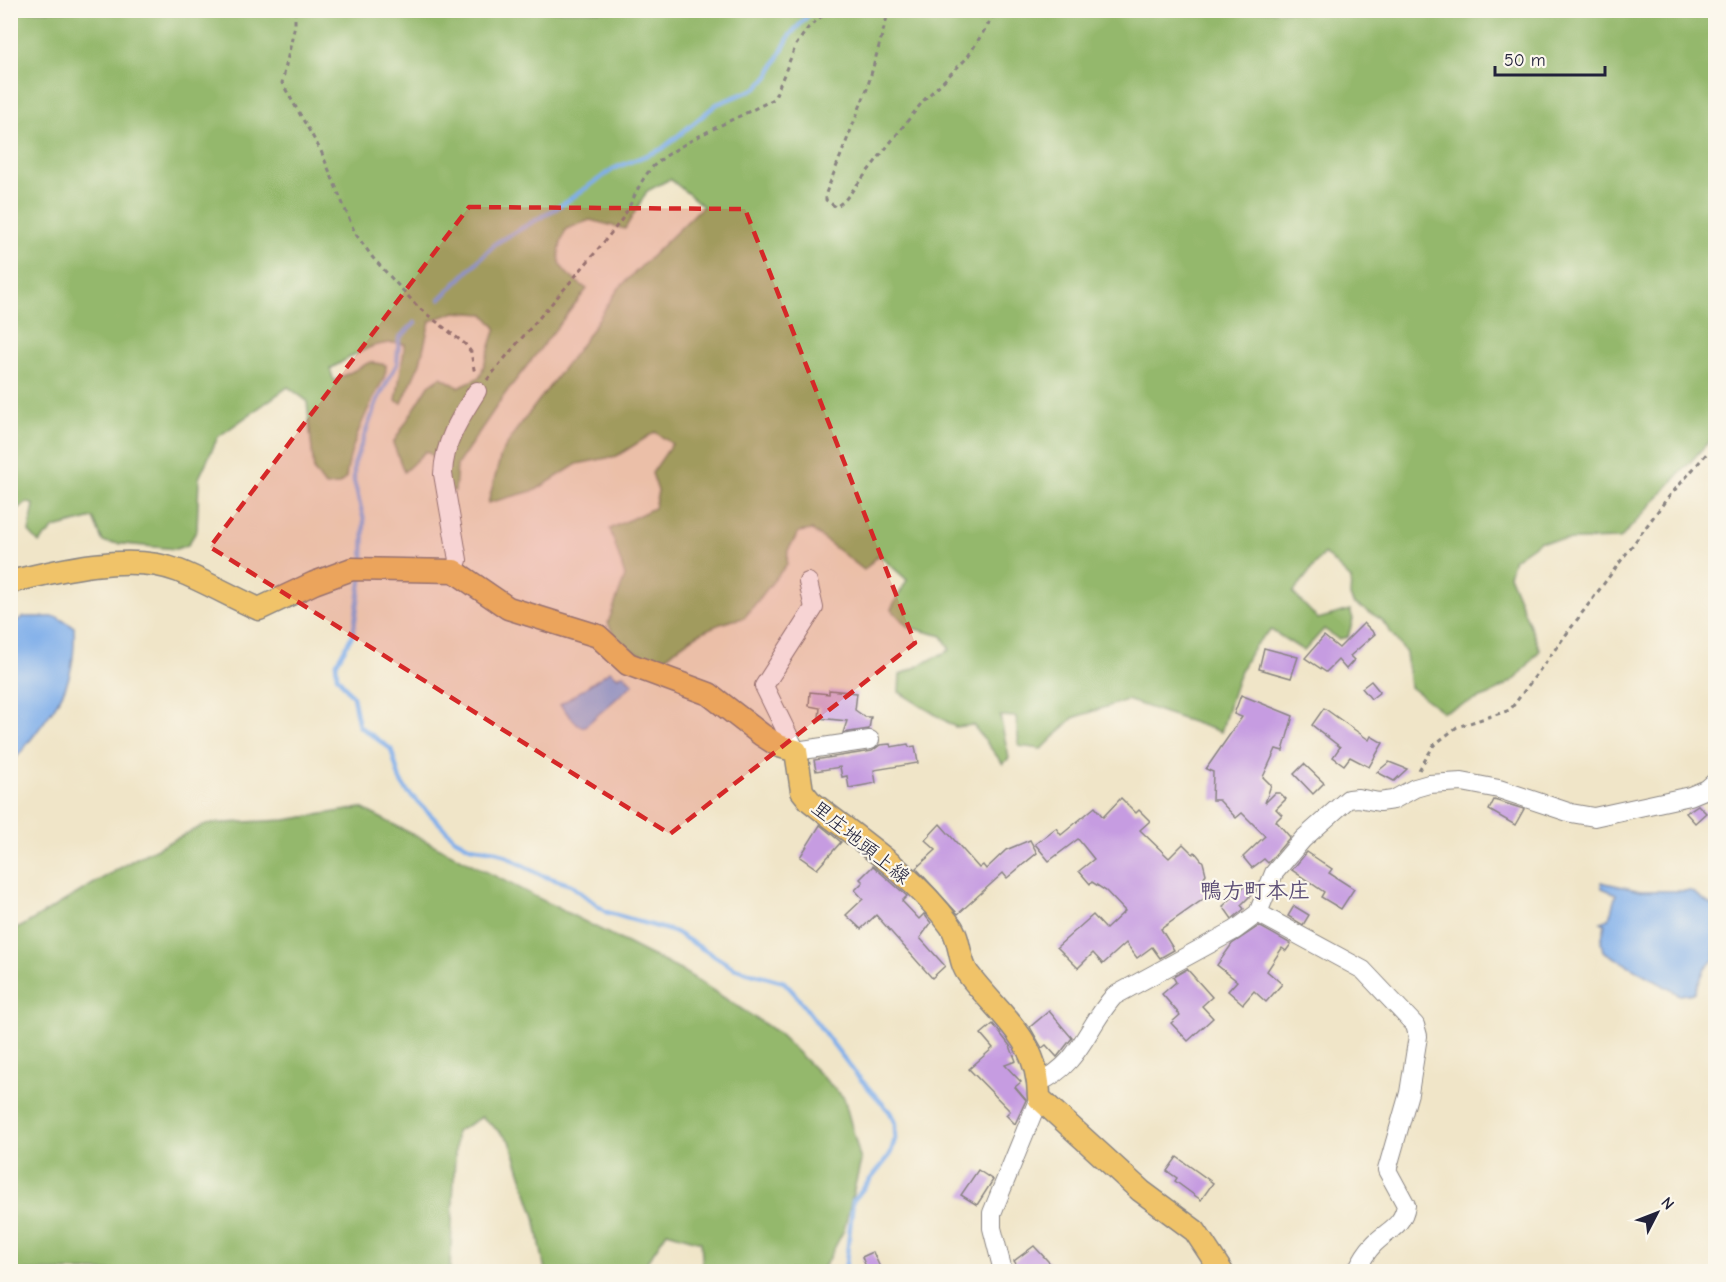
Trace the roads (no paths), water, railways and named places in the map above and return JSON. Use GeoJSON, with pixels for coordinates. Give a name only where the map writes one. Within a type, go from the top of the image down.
{"type":"FeatureCollection","features":[{"type":"Feature","properties":{"kind":"main road"},"geometry":{"type":"LineString","coordinates":[[10,582],[81,567],[151,564],[178,570],[259,609],[314,583],[363,569],[454,571],[508,608],[598,636],[628,664],[709,694],[762,735],[779,746],[796,751]]}},
{"type":"Feature","properties":{"kind":"main road","name":"里庄地頭上線"},"geometry":{"type":"LineString","coordinates":[[796,751],[802,791],[810,801],[895,869],[950,925],[956,936],[966,973],[1020,1032],[1039,1090],[1141,1191],[1195,1231],[1222,1272]]}},
{"type":"Feature","properties":{"kind":"street"},"geometry":{"type":"LineString","coordinates":[[454,571],[458,560],[442,474],[443,461],[447,444],[477,392]]}},
{"type":"Feature","properties":{"kind":"street"},"geometry":{"type":"LineString","coordinates":[[808,582],[814,608],[764,686],[796,751],[870,740]]}},
{"type":"Feature","properties":{"kind":"street"},"geometry":{"type":"LineString","coordinates":[[999,1272],[1002,1267],[992,1228],[992,1213],[1039,1090],[1080,1049],[1103,1009],[1114,996],[1235,930],[1258,913],[1274,873],[1338,806],[1358,798],[1379,802],[1393,800],[1415,788],[1436,783],[1462,783],[1499,789],[1571,813],[1594,817],[1690,796],[1707,789],[1716,781]]}},
{"type":"Feature","properties":{"kind":"street"},"geometry":{"type":"LineString","coordinates":[[1258,913],[1363,970],[1415,1025],[1418,1036],[1409,1093],[1387,1170],[1389,1178],[1406,1205],[1405,1211],[1400,1223],[1373,1245],[1356,1272]]}},
{"type":"Feature","properties":{"kind":"water"},"geometry":{"type":"Polygon","coordinates":[[[23,617],[57,617],[74,627],[73,661],[65,687],[52,711],[11,762],[11,625],[23,617]]]}},
{"type":"Feature","properties":{"kind":"water"},"geometry":{"type":"Polygon","coordinates":[[[610,671],[618,677],[623,674],[633,684],[584,727],[578,725],[560,705],[610,671]]]}},
{"type":"Feature","properties":{"kind":"water"},"geometry":{"type":"Polygon","coordinates":[[[1601,882],[1641,891],[1691,891],[1715,908],[1715,958],[1705,969],[1694,993],[1680,995],[1603,951],[1601,942],[1605,924],[1601,922],[1609,919],[1616,894],[1602,888],[1601,882]]]}},
{"type":"Feature","properties":{"kind":"waterway"},"geometry":{"type":"LineString","coordinates":[[440,299],[496,243],[557,208],[615,168],[662,149],[717,104],[757,88],[769,75],[790,35],[813,10]]}},
{"type":"Feature","properties":{"kind":"waterway"},"geometry":{"type":"LineString","coordinates":[[363,564],[364,520],[354,481],[354,465],[377,401],[397,364],[399,338],[415,323]]}},
{"type":"Feature","properties":{"kind":"waterway"},"geometry":{"type":"LineString","coordinates":[[362,575],[353,634],[336,664],[337,676],[353,697],[359,726],[391,749],[400,780],[407,791],[454,838],[470,847],[496,851],[541,875],[571,885],[606,912],[675,932],[734,968],[784,982],[855,1073],[890,1112],[895,1123],[895,1139],[890,1155],[853,1201],[845,1272]]}},
{"type":"Feature","properties":{"kind":"district","name":"鴨方町本庄"},"geometry":{"type":"Point","coordinates":[1255,890]}}]}
